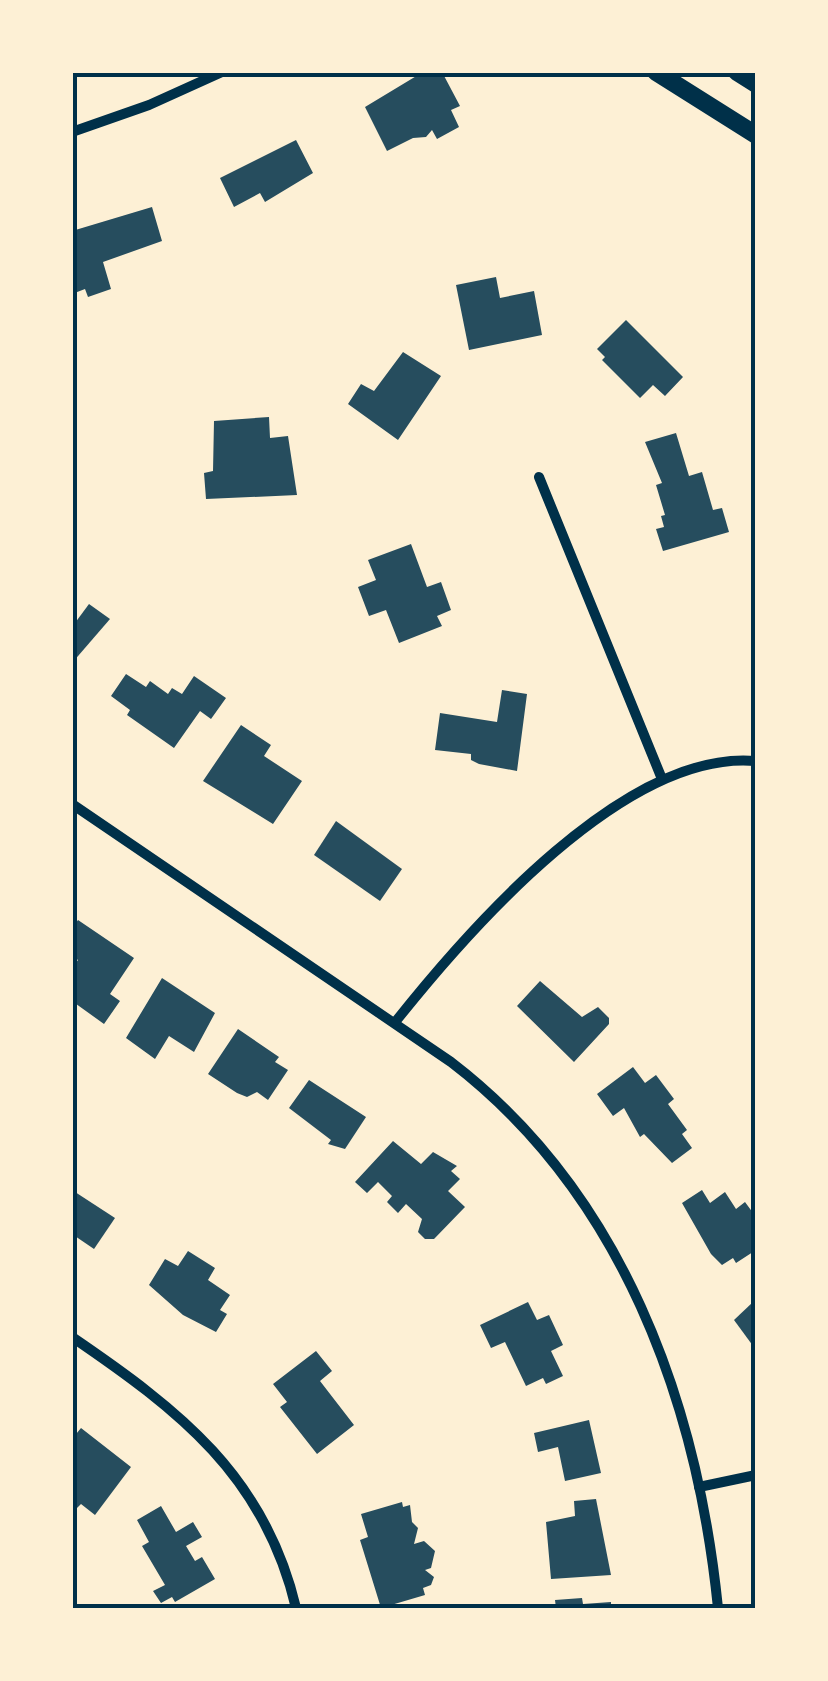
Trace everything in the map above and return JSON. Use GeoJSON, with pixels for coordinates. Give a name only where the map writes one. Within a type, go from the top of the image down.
{"type":"FeatureCollection","features":[{"type":"Feature","properties":{"kind":"main road"},"geometry":{"type":"LineString","coordinates":[[656,72],[756,135]]}},
{"type":"Feature","properties":{"kind":"main road"},"geometry":{"type":"LineString","coordinates":[[737,72],[756,84]]}},
{"type":"Feature","properties":{"kind":"street"},"geometry":{"type":"LineString","coordinates":[[72,132],[149,105],[222,72]]}},
{"type":"Feature","properties":{"kind":"street"},"geometry":{"type":"LineString","coordinates":[[539,477],[662,778]]}},
{"type":"Feature","properties":{"kind":"street"},"geometry":{"type":"LineString","coordinates":[[396,1021],[505,897],[589,827],[662,778],[711,762],[756,760]]}},
{"type":"Feature","properties":{"kind":"street"},"geometry":{"type":"LineString","coordinates":[[72,804],[396,1021],[497,1103],[562,1174],[596,1222],[633,1286],[663,1354],[698,1487],[718,1608]]}},
{"type":"Feature","properties":{"kind":"street"},"geometry":{"type":"LineString","coordinates":[[72,1338],[158,1396],[215,1450],[260,1515],[296,1608]]}},
{"type":"Feature","properties":{"kind":"street"},"geometry":{"type":"LineString","coordinates":[[698,1487],[756,1475]]}},
{"type":"Feature","properties":{"kind":"building"},"geometry":{"type":"Polygon","coordinates":[[[423,72],[442,72],[460,106],[451,110],[459,127],[437,139],[432,130],[426,137],[413,138],[387,151],[365,107],[423,72]]]}},
{"type":"Feature","properties":{"kind":"building"},"geometry":{"type":"Polygon","coordinates":[[[296,140],[313,173],[265,202],[260,193],[234,207],[220,178],[296,140]]]}},
{"type":"Feature","properties":{"kind":"building"},"geometry":{"type":"Polygon","coordinates":[[[152,207],[162,241],[103,262],[111,289],[88,297],[85,289],[72,294],[72,231],[152,207]]]}},
{"type":"Feature","properties":{"kind":"building"},"geometry":{"type":"Polygon","coordinates":[[[496,277],[500,298],[534,291],[542,335],[469,350],[456,285],[496,277]]]}},
{"type":"Feature","properties":{"kind":"building"},"geometry":{"type":"Polygon","coordinates":[[[626,320],[683,377],[665,396],[653,385],[640,398],[602,360],[605,357],[597,349],[626,320]]]}},
{"type":"Feature","properties":{"kind":"building"},"geometry":{"type":"Polygon","coordinates":[[[403,352],[441,376],[398,440],[348,404],[361,384],[374,391],[403,352]]]}},
{"type":"Feature","properties":{"kind":"building"},"geometry":{"type":"Polygon","coordinates":[[[269,417],[270,438],[288,436],[297,495],[206,499],[204,473],[213,471],[214,421],[269,417]]]}},
{"type":"Feature","properties":{"kind":"building"},"geometry":{"type":"Polygon","coordinates":[[[676,433],[689,476],[702,472],[713,510],[722,508],[729,532],[663,551],[656,529],[664,527],[661,516],[665,515],[656,485],[662,483],[645,442],[676,433]]]}},
{"type":"Feature","properties":{"kind":"building"},"geometry":{"type":"Polygon","coordinates":[[[411,544],[427,587],[441,582],[451,610],[437,616],[442,626],[399,643],[386,610],[369,616],[358,587],[376,580],[368,560],[411,544]]]}},
{"type":"Feature","properties":{"kind":"building"},"geometry":{"type":"Polygon","coordinates":[[[89,604],[110,619],[72,663],[72,627],[89,604]]]}},
{"type":"Feature","properties":{"kind":"building"},"geometry":{"type":"Polygon","coordinates":[[[126,674],[146,687],[150,681],[168,694],[172,688],[182,694],[194,676],[226,698],[211,719],[200,711],[174,748],[127,715],[130,710],[111,696],[126,674]]]}},
{"type":"Feature","properties":{"kind":"building"},"geometry":{"type":"Polygon","coordinates":[[[502,690],[527,694],[517,771],[479,764],[471,760],[471,754],[435,750],[440,713],[497,722],[502,690]]]}},
{"type":"Feature","properties":{"kind":"building"},"geometry":{"type":"Polygon","coordinates":[[[241,725],[271,745],[264,756],[302,781],[273,824],[203,781],[241,725]]]}},
{"type":"Feature","properties":{"kind":"building"},"geometry":{"type":"Polygon","coordinates":[[[336,821],[402,869],[380,901],[314,855],[336,821]]]}},
{"type":"Feature","properties":{"kind":"building"},"geometry":{"type":"Polygon","coordinates":[[[78,920],[134,958],[110,994],[120,1001],[104,1024],[72,1001],[72,968],[78,960],[72,956],[72,928],[78,920]]]}},
{"type":"Feature","properties":{"kind":"building"},"geometry":{"type":"Polygon","coordinates":[[[162,978],[215,1013],[194,1052],[169,1036],[155,1059],[126,1038],[162,978]]]}},
{"type":"Feature","properties":{"kind":"building"},"geometry":{"type":"Polygon","coordinates":[[[540,981],[582,1017],[598,1007],[609,1018],[609,1024],[574,1062],[517,1006],[540,981]]]}},
{"type":"Feature","properties":{"kind":"building"},"geometry":{"type":"Polygon","coordinates":[[[238,1029],[279,1057],[275,1062],[288,1070],[268,1100],[257,1092],[247,1097],[237,1093],[208,1074],[238,1029]]]}},
{"type":"Feature","properties":{"kind":"building"},"geometry":{"type":"Polygon","coordinates":[[[633,1067],[645,1083],[656,1075],[674,1099],[668,1104],[687,1130],[682,1134],[692,1148],[672,1163],[644,1134],[640,1137],[624,1108],[613,1116],[597,1094],[633,1067]]]}},
{"type":"Feature","properties":{"kind":"building"},"geometry":{"type":"Polygon","coordinates":[[[309,1080],[366,1117],[345,1149],[328,1144],[331,1140],[289,1108],[309,1080]]]}},
{"type":"Feature","properties":{"kind":"building"},"geometry":{"type":"Polygon","coordinates":[[[393,1141],[421,1164],[433,1152],[457,1166],[451,1171],[460,1179],[448,1191],[465,1207],[434,1239],[425,1239],[418,1232],[422,1219],[406,1204],[398,1213],[387,1202],[392,1196],[378,1182],[367,1193],[355,1182],[393,1141]]]}},
{"type":"Feature","properties":{"kind":"building"},"geometry":{"type":"Polygon","coordinates":[[[72,1190],[115,1218],[94,1249],[72,1234],[72,1190]]]}},
{"type":"Feature","properties":{"kind":"building"},"geometry":{"type":"Polygon","coordinates":[[[702,1190],[710,1203],[725,1192],[736,1209],[745,1202],[756,1217],[756,1250],[736,1263],[733,1258],[722,1265],[711,1254],[682,1203],[702,1190]]]}},
{"type":"Feature","properties":{"kind":"building"},"geometry":{"type":"Polygon","coordinates":[[[188,1251],[215,1268],[208,1280],[230,1295],[220,1310],[227,1314],[216,1332],[183,1315],[149,1285],[165,1259],[178,1266],[188,1251]]]}},
{"type":"Feature","properties":{"kind":"building"},"geometry":{"type":"Polygon","coordinates":[[[528,1302],[537,1320],[549,1315],[563,1345],[551,1351],[563,1376],[546,1384],[543,1378],[526,1386],[505,1342],[491,1348],[480,1325],[528,1302]]]}},
{"type":"Feature","properties":{"kind":"building"},"geometry":{"type":"Polygon","coordinates":[[[753,1302],[756,1304],[756,1350],[734,1320],[753,1302]]]}},
{"type":"Feature","properties":{"kind":"building"},"geometry":{"type":"Polygon","coordinates":[[[316,1351],[332,1371],[320,1381],[354,1425],[317,1454],[280,1407],[287,1402],[273,1384],[316,1351]]]}},
{"type":"Feature","properties":{"kind":"building"},"geometry":{"type":"Polygon","coordinates":[[[589,1420],[601,1473],[565,1481],[558,1447],[538,1452],[534,1433],[589,1420]]]}},
{"type":"Feature","properties":{"kind":"building"},"geometry":{"type":"Polygon","coordinates":[[[81,1428],[131,1467],[95,1515],[81,1504],[77,1508],[72,1505],[72,1439],[81,1428]]]}},
{"type":"Feature","properties":{"kind":"building"},"geometry":{"type":"Polygon","coordinates":[[[596,1499],[611,1575],[551,1579],[546,1522],[575,1516],[574,1501],[596,1499]]]}},
{"type":"Feature","properties":{"kind":"building"},"geometry":{"type":"Polygon","coordinates":[[[402,1502],[403,1507],[410,1505],[412,1522],[418,1528],[414,1544],[424,1541],[435,1551],[431,1568],[425,1570],[434,1577],[431,1585],[423,1588],[425,1595],[381,1608],[360,1540],[368,1537],[361,1514],[402,1502]]]}},
{"type":"Feature","properties":{"kind":"building"},"geometry":{"type":"Polygon","coordinates":[[[161,1506],[176,1532],[193,1522],[202,1537],[186,1546],[195,1561],[202,1557],[215,1579],[175,1602],[172,1597],[161,1603],[153,1591],[165,1585],[142,1546],[149,1542],[137,1520],[161,1506]]]}},
{"type":"Feature","properties":{"kind":"building"},"geometry":{"type":"Polygon","coordinates":[[[582,1598],[583,1604],[611,1602],[611,1608],[556,1608],[555,1600],[582,1598]]]}}]}
